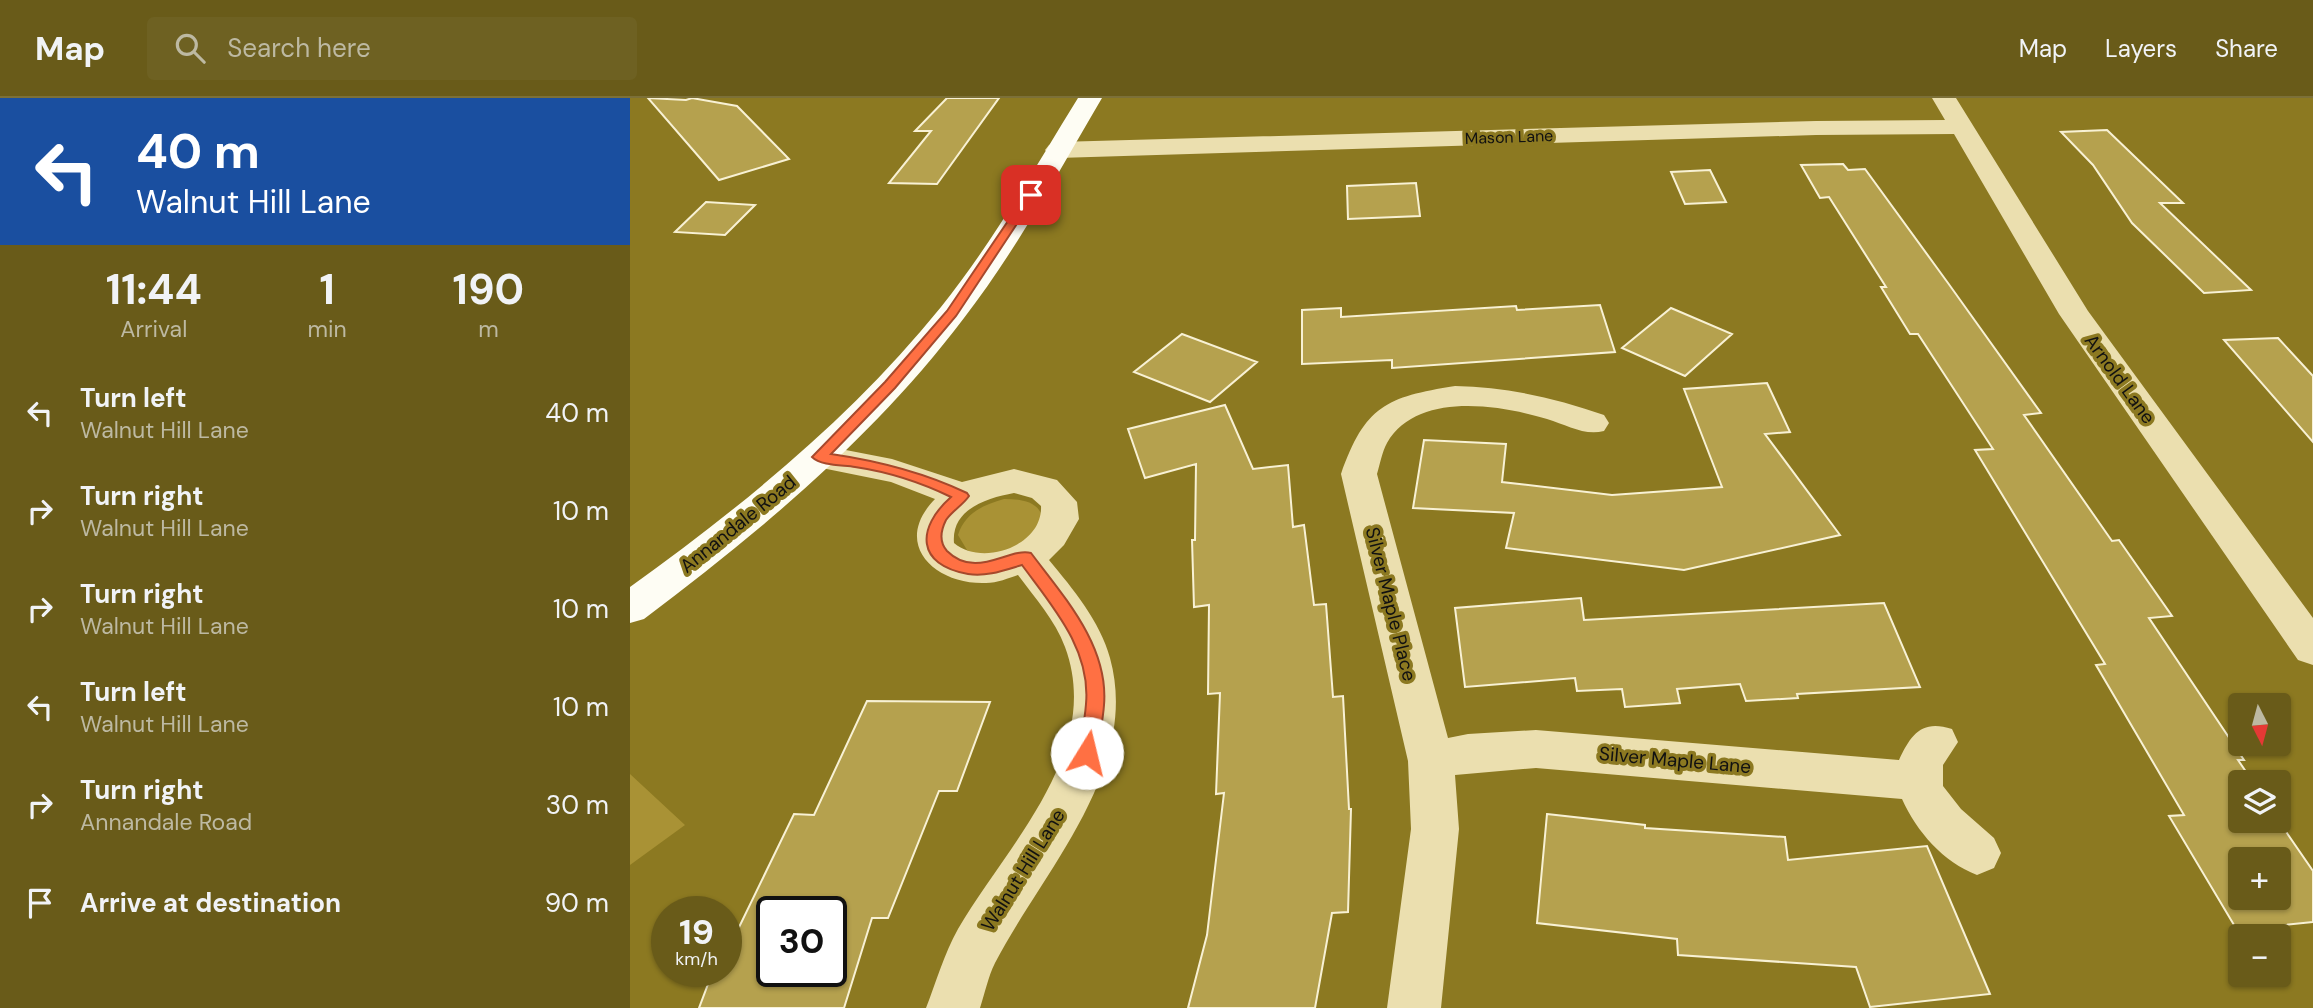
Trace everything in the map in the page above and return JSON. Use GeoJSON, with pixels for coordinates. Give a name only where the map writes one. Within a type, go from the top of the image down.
{"type":"FeatureCollection","features":[{"type":"Feature","properties":{"kind":"main road","name":"Annandale Road"},"geometry":{"type":"LineString","coordinates":[[630,608],[732,531],[820,457],[890,385],[952,314],[1010,228],[1090,98]]}},
{"type":"Feature","properties":{"kind":"street","name":"Arnold Lane"},"geometry":{"type":"LineString","coordinates":[[1944,98],[2074,314],[2313,649]]}},
{"type":"Feature","properties":{"kind":"street","name":"Mason Lane"},"geometry":{"type":"LineString","coordinates":[[1058,150],[1816,128],[1961,127]]}},
{"type":"Feature","properties":{"kind":"street","name":"Silver Maple Place"},"geometry":{"type":"LineString","coordinates":[[1414,1008],[1435,830],[1431,761],[1359,474],[1362,452],[1376,430],[1393,416],[1416,404],[1441,397],[1480,395],[1520,399],[1556,408],[1592,423]]}},
{"type":"Feature","properties":{"kind":"street"},"geometry":{"type":"LineString","coordinates":[[820,457],[871,464],[926,479],[962,496]]}},
{"type":"Feature","properties":{"kind":"street"},"geometry":{"type":"LineString","coordinates":[[1014,481],[1036,484],[1055,494],[1062,509],[1059,526],[1046,544],[1026,557],[995,568],[969,568],[948,561],[936,549],[933,531],[942,514],[962,496],[991,484],[1014,481]]}},
{"type":"Feature","properties":{"kind":"street","name":"Walnut Hill Lane"},"geometry":{"type":"LineString","coordinates":[[953,1008],[976,946],[1063,806],[1087,753],[1096,702],[1090,659],[1071,619],[1026,557]]}},
{"type":"Feature","properties":{"kind":"street","name":"Silver Maple Lane"},"geometry":{"type":"LineString","coordinates":[[1431,761],[1468,753],[1536,749],[1928,761],[1928,805],[1949,830],[1977,853]]}},
{"type":"Feature","properties":{"kind":"shaded area"},"geometry":{"type":"Polygon","coordinates":[[[1004,499],[1025,501],[1036,506],[1043,524],[1017,550],[977,555],[967,550],[958,535],[965,521],[982,507],[1004,499]]]}},
{"type":"Feature","properties":{"kind":"shaded area"},"geometry":{"type":"Polygon","coordinates":[[[630,774],[685,825],[630,865],[630,774]]]}},
{"type":"Feature","properties":{"kind":"building"},"geometry":{"type":"Polygon","coordinates":[[[648,98],[692,98],[737,106],[789,159],[719,180],[648,98]]]}},
{"type":"Feature","properties":{"kind":"building"},"geometry":{"type":"Polygon","coordinates":[[[947,98],[999,98],[937,184],[889,183],[931,131],[915,131],[947,98]]]}},
{"type":"Feature","properties":{"kind":"building"},"geometry":{"type":"Polygon","coordinates":[[[2107,130],[2183,203],[2160,203],[2251,290],[2204,293],[2132,223],[2093,165],[2061,132],[2107,130]]]}},
{"type":"Feature","properties":{"kind":"building"},"geometry":{"type":"Polygon","coordinates":[[[1843,164],[1848,170],[1865,169],[2041,413],[2024,415],[2112,541],[2119,540],[2172,616],[2149,618],[2228,736],[2228,756],[2241,756],[2244,760],[2238,760],[2245,770],[2228,770],[2228,833],[2287,833],[2313,871],[2313,922],[2233,924],[2169,816],[2184,815],[2096,665],[2105,664],[1975,450],[1993,449],[1918,334],[1910,334],[1881,287],[1886,287],[1829,197],[1820,198],[1801,165],[1843,164]]]}},
{"type":"Feature","properties":{"kind":"building"},"geometry":{"type":"Polygon","coordinates":[[[1710,170],[1726,202],[1685,204],[1671,172],[1710,170]]]}},
{"type":"Feature","properties":{"kind":"building"},"geometry":{"type":"Polygon","coordinates":[[[1416,183],[1420,216],[1348,219],[1347,186],[1416,183]]]}},
{"type":"Feature","properties":{"kind":"building"},"geometry":{"type":"Polygon","coordinates":[[[706,202],[755,205],[725,235],[675,232],[706,202]]]}},
{"type":"Feature","properties":{"kind":"building"},"geometry":{"type":"Polygon","coordinates":[[[1600,305],[1615,352],[1392,368],[1392,360],[1302,364],[1302,310],[1341,308],[1341,317],[1516,306],[1517,310],[1600,305]]]}},
{"type":"Feature","properties":{"kind":"building"},"geometry":{"type":"Polygon","coordinates":[[[1671,308],[1732,334],[1685,376],[1622,348],[1671,308]]]}},
{"type":"Feature","properties":{"kind":"building"},"geometry":{"type":"Polygon","coordinates":[[[1182,334],[1257,362],[1210,402],[1134,372],[1182,334]]]}},
{"type":"Feature","properties":{"kind":"building"},"geometry":{"type":"Polygon","coordinates":[[[2278,338],[2313,376],[2313,442],[2224,340],[2278,338]]]}},
{"type":"Feature","properties":{"kind":"building"},"geometry":{"type":"Polygon","coordinates":[[[1767,383],[1790,432],[1765,434],[1840,535],[1684,570],[1506,548],[1514,513],[1413,508],[1424,440],[1506,444],[1502,482],[1612,495],[1722,487],[1684,389],[1767,383]]]}},
{"type":"Feature","properties":{"kind":"building"},"geometry":{"type":"Polygon","coordinates":[[[1225,405],[1253,469],[1288,465],[1293,527],[1304,525],[1314,605],[1326,604],[1333,697],[1343,696],[1351,809],[1348,912],[1332,913],[1315,1008],[1188,1008],[1207,935],[1224,793],[1216,794],[1220,693],[1208,694],[1209,605],[1194,607],[1192,540],[1195,540],[1196,464],[1145,478],[1128,429],[1225,405]]]}},
{"type":"Feature","properties":{"kind":"building"},"geometry":{"type":"Polygon","coordinates":[[[1581,598],[1584,620],[1884,603],[1920,687],[1797,694],[1798,698],[1746,701],[1740,684],[1677,689],[1680,703],[1625,707],[1622,689],[1577,691],[1575,678],[1465,687],[1455,608],[1581,598]]]}},
{"type":"Feature","properties":{"kind":"building"},"geometry":{"type":"Polygon","coordinates":[[[867,701],[990,702],[957,791],[939,791],[888,918],[872,918],[844,1008],[699,1008],[707,987],[742,987],[742,921],[794,814],[814,815],[867,701]]]}},
{"type":"Feature","properties":{"kind":"building"},"geometry":{"type":"Polygon","coordinates":[[[1547,814],[1645,825],[1645,828],[1785,837],[1788,860],[1927,846],[1990,994],[1870,1007],[1856,967],[1678,955],[1677,939],[1537,923],[1547,814]]]}},
{"type":"Feature","properties":{"kind":"route"},"geometry":{"type":"LineString","coordinates":[[1031,195],[952,314],[890,385],[820,457],[871,464],[926,479],[962,496],[942,514],[933,531],[936,549],[948,561],[969,568],[995,568],[1026,557],[1071,619],[1090,659],[1096,702],[1087,753]]}}]}
